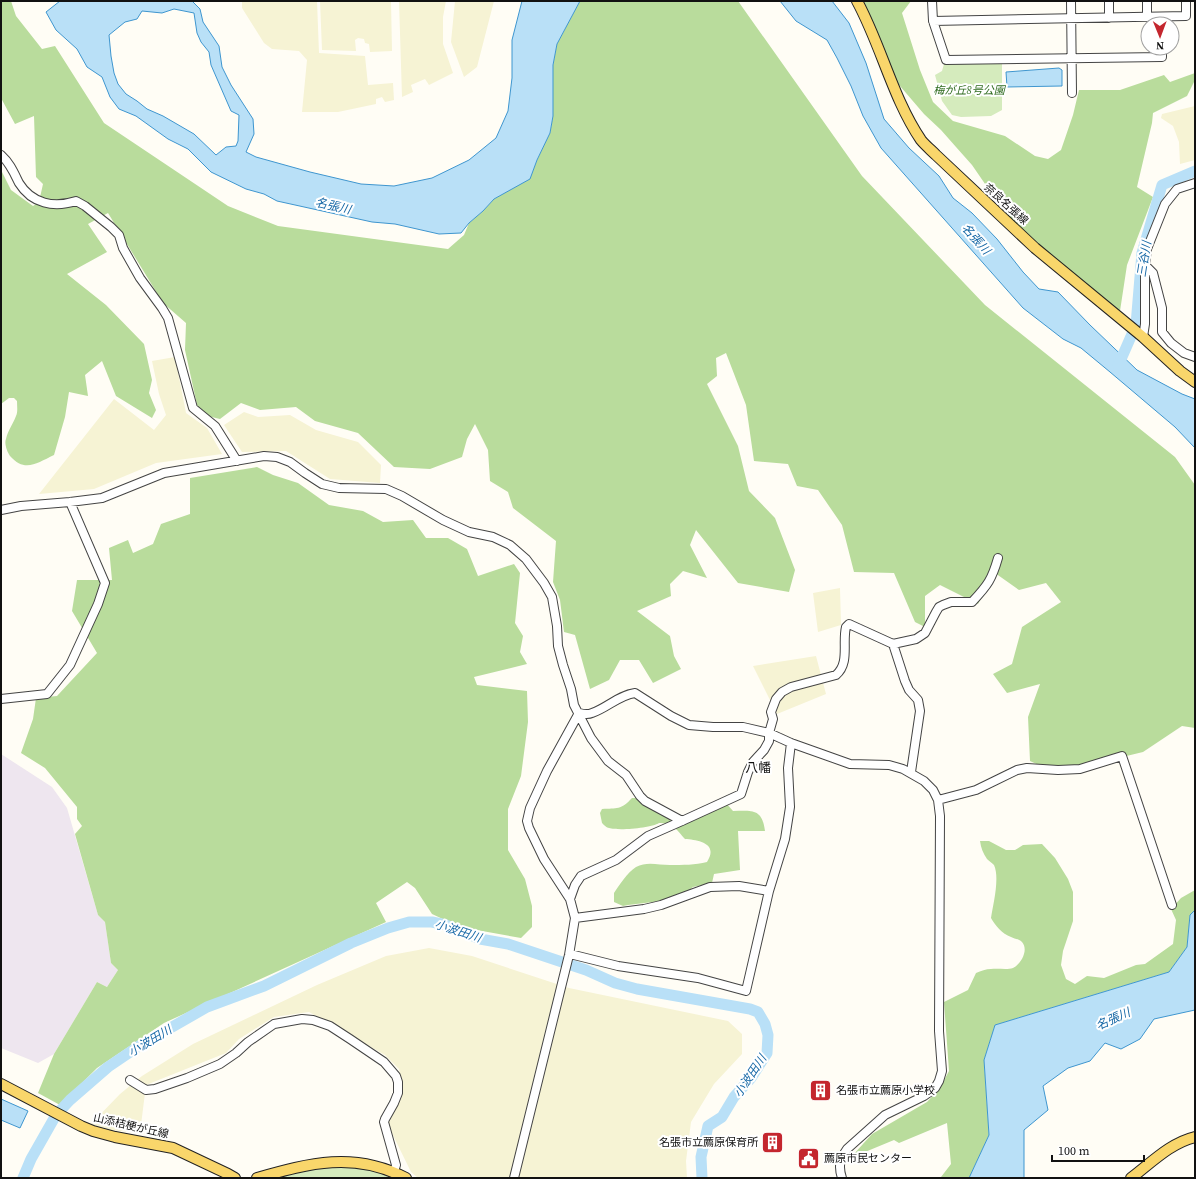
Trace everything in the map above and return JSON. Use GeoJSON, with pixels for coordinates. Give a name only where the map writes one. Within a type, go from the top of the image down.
{"type":"FeatureCollection","features":[{"type":"Feature","properties":{"kind":"main road","name":"奈良名張線"},"geometry":{"type":"LineString","coordinates":[[857,1],[874,35],[900,100],[922,141],[1035,248],[1141,335],[1195,382]]}},
{"type":"Feature","properties":{"kind":"main road","name":"山添桔梗が丘線"},"geometry":{"type":"LineString","coordinates":[[1,1084],[81,1126],[104,1135],[173,1148],[222,1170],[234,1178]]}},
{"type":"Feature","properties":{"kind":"main road"},"geometry":{"type":"LineString","coordinates":[[1131,1178],[1170,1148],[1184,1140],[1195,1137]]}},
{"type":"Feature","properties":{"kind":"main road"},"geometry":{"type":"LineString","coordinates":[[257,1178],[313,1164],[334,1161],[365,1164],[394,1172],[406,1178]]}},
{"type":"Feature","properties":{"kind":"street"},"geometry":{"type":"LineString","coordinates":[[932,1],[932,21],[946,60],[1072,59],[1162,56]]}},
{"type":"Feature","properties":{"kind":"street"},"geometry":{"type":"LineString","coordinates":[[1071,1],[1072,93]]}},
{"type":"Feature","properties":{"kind":"street"},"geometry":{"type":"LineString","coordinates":[[1109,1],[1109,18]]}},
{"type":"Feature","properties":{"kind":"street"},"geometry":{"type":"LineString","coordinates":[[1147,1],[1147,16]]}},
{"type":"Feature","properties":{"kind":"street"},"geometry":{"type":"LineString","coordinates":[[1180,17],[1186,16],[1186,1]]}},
{"type":"Feature","properties":{"kind":"street"},"geometry":{"type":"LineString","coordinates":[[932,21],[1140,17]]}},
{"type":"Feature","properties":{"kind":"street"},"geometry":{"type":"LineString","coordinates":[[1,155],[6,159],[22,187],[35,200],[54,205],[76,201],[90,210],[118,235],[123,248],[140,278],[162,308],[169,322],[193,408],[215,426],[237,461]]}},
{"type":"Feature","properties":{"kind":"street"},"geometry":{"type":"LineString","coordinates":[[1141,335],[1145,324],[1145,265],[1147,249],[1165,204],[1177,189],[1195,183]]}},
{"type":"Feature","properties":{"kind":"street"},"geometry":{"type":"LineString","coordinates":[[1145,265],[1154,272],[1162,308],[1162,332],[1171,343],[1184,353],[1195,358]]}},
{"type":"Feature","properties":{"kind":"street"},"geometry":{"type":"LineString","coordinates":[[1,510],[20,506],[102,498],[164,473],[264,456],[277,457],[290,462],[322,484],[339,488],[386,490],[402,496],[443,520],[469,532],[494,537],[510,545],[526,559],[544,582],[552,597],[557,626],[558,646],[571,689],[574,705],[596,744],[608,761],[626,775],[645,801],[682,821]]}},
{"type":"Feature","properties":{"kind":"street"},"geometry":{"type":"LineString","coordinates":[[1,699],[47,694],[70,665],[98,604],[105,583],[70,502]]}},
{"type":"Feature","properties":{"kind":"street"},"geometry":{"type":"LineString","coordinates":[[570,899],[575,885],[581,876],[616,860],[648,836],[741,794],[753,762],[764,750],[769,740],[772,719],[771,712],[776,698],[791,686],[836,675],[842,670],[844,662],[845,631],[849,624],[893,644],[916,639],[925,633],[939,607],[951,602],[972,602],[987,586],[993,575],[998,558]]}},
{"type":"Feature","properties":{"kind":"street"},"geometry":{"type":"LineString","coordinates":[[893,644],[905,681],[909,690],[918,700],[920,711],[911,772]]}},
{"type":"Feature","properties":{"kind":"street"},"geometry":{"type":"LineString","coordinates":[[579,713],[590,714],[617,699],[635,693],[671,716],[689,725],[713,727],[743,726],[769,733],[791,743],[850,764],[889,765],[911,772],[929,785],[936,794],[940,816],[939,1031],[942,1066],[940,1077],[931,1092],[885,1115],[847,1149],[842,1155],[839,1166],[842,1178]]}},
{"type":"Feature","properties":{"kind":"street"},"geometry":{"type":"LineString","coordinates":[[514,1178],[570,955],[575,918],[570,899],[544,859],[527,821],[530,808],[547,771],[579,713]]}},
{"type":"Feature","properties":{"kind":"street"},"geometry":{"type":"LineString","coordinates":[[570,955],[618,966],[698,978],[746,991],[769,891],[785,839],[790,807],[788,768],[791,743]]}},
{"type":"Feature","properties":{"kind":"street"},"geometry":{"type":"LineString","coordinates":[[938,800],[976,790],[1017,770],[1027,768],[1058,770],[1080,769],[1122,756],[1172,905]]}},
{"type":"Feature","properties":{"kind":"street"},"geometry":{"type":"LineString","coordinates":[[575,918],[644,909],[661,905],[710,887],[739,886],[769,891]]}},
{"type":"Feature","properties":{"kind":"street"},"geometry":{"type":"LineString","coordinates":[[130,1080],[141,1088],[150,1090],[187,1078],[220,1064],[274,1024],[302,1019],[319,1021],[335,1029],[384,1062],[396,1076],[398,1082],[398,1093],[384,1122],[396,1165],[394,1172]]}},
{"type":"Feature","properties":{"kind":"shaded area"},"geometry":{"type":"Polygon","coordinates":[[[242,1],[317,1],[319,53],[365,56],[368,85],[393,83],[394,100],[385,102],[382,97],[376,99],[376,104],[338,112],[302,112],[307,60],[299,51],[272,49],[264,43],[242,8],[242,1]]]}},
{"type":"Feature","properties":{"kind":"shaded area"},"geometry":{"type":"Polygon","coordinates":[[[320,1],[391,1],[392,51],[370,52],[369,44],[365,43],[364,39],[358,38],[355,40],[356,51],[322,50],[320,1]]]}},
{"type":"Feature","properties":{"kind":"shaded area"},"geometry":{"type":"Polygon","coordinates":[[[399,1],[446,1],[443,17],[443,44],[453,73],[429,85],[425,79],[411,85],[413,92],[402,97],[399,1]]]}},
{"type":"Feature","properties":{"kind":"shaded area"},"geometry":{"type":"Polygon","coordinates":[[[455,1],[494,1],[477,67],[464,77],[451,42],[455,1]]]}},
{"type":"Feature","properties":{"kind":"shaded area"},"geometry":{"type":"Polygon","coordinates":[[[1195,106],[1195,160],[1180,164],[1179,142],[1173,126],[1161,118],[1162,114],[1195,106]]]}},
{"type":"Feature","properties":{"kind":"shaded area"},"geometry":{"type":"Polygon","coordinates":[[[175,357],[186,413],[207,428],[222,454],[156,463],[94,489],[39,494],[114,399],[154,430],[166,415],[159,394],[152,361],[175,357]]]}},
{"type":"Feature","properties":{"kind":"shaded area"},"geometry":{"type":"Polygon","coordinates":[[[244,412],[258,417],[290,415],[316,430],[358,442],[381,465],[380,483],[330,479],[286,451],[242,452],[224,425],[244,412]]]}},
{"type":"Feature","properties":{"kind":"shaded area"},"geometry":{"type":"Polygon","coordinates":[[[840,588],[841,625],[818,632],[813,593],[840,588]]]}},
{"type":"Feature","properties":{"kind":"shaded area"},"geometry":{"type":"Polygon","coordinates":[[[816,656],[826,694],[777,714],[753,666],[816,656]]]}},
{"type":"Feature","properties":{"kind":"shaded area"},"geometry":{"type":"Polygon","coordinates":[[[1,754],[52,787],[67,808],[98,915],[105,922],[111,963],[118,970],[107,987],[97,982],[54,1054],[38,1063],[1,1048],[1,754]]]}},
{"type":"Feature","properties":{"kind":"shaded area"},"geometry":{"type":"Polygon","coordinates":[[[429,948],[472,956],[569,988],[728,1021],[742,1034],[742,1054],[714,1084],[691,1122],[686,1161],[687,1178],[418,1178],[411,1172],[387,1123],[402,1084],[399,1069],[385,1055],[309,1012],[274,1017],[239,1039],[226,1053],[146,1085],[140,1133],[111,1130],[91,1124],[120,1094],[142,1076],[193,1044],[317,985],[386,956],[429,948]]]}},
{"type":"Feature","properties":{"kind":"green space"},"geometry":{"type":"Polygon","coordinates":[[[1,1],[11,1],[16,16],[42,49],[55,46],[104,123],[228,206],[278,226],[448,249],[464,235],[469,223],[494,199],[530,178],[550,133],[553,116],[553,65],[557,44],[580,1],[738,1],[862,176],[985,305],[1175,457],[1195,485],[1195,728],[1182,726],[1143,752],[1056,773],[1030,761],[1028,717],[1040,684],[1007,693],[993,674],[1012,664],[1022,627],[1061,602],[1046,583],[1019,590],[995,573],[978,604],[940,585],[925,596],[925,627],[915,622],[894,573],[854,572],[842,525],[818,490],[797,486],[788,464],[754,461],[746,405],[726,353],[716,358],[717,376],[707,384],[738,446],[749,491],[775,518],[795,570],[789,592],[738,583],[696,530],[690,545],[707,578],[683,571],[670,584],[671,596],[637,611],[670,636],[674,656],[681,669],[653,683],[639,660],[620,660],[609,680],[590,689],[575,635],[564,632],[560,600],[553,582],[556,541],[513,508],[508,492],[490,481],[488,450],[475,424],[467,439],[462,457],[430,469],[394,467],[358,433],[315,421],[296,407],[260,410],[241,403],[220,419],[199,414],[185,350],[186,323],[163,303],[108,213],[88,224],[107,252],[67,274],[106,305],[144,344],[152,380],[149,393],[156,410],[152,418],[116,396],[102,361],[85,375],[88,396],[69,392],[65,417],[54,455],[31,465],[21,464],[16,461],[10,456],[6,448],[5,441],[17,414],[17,401],[14,398],[9,398],[1,404],[1,170],[11,190],[33,206],[39,202],[43,184],[36,177],[34,116],[15,124],[1,98],[1,1]]]}},
{"type":"Feature","properties":{"kind":"green space"},"geometry":{"type":"Polygon","coordinates":[[[860,1],[911,1],[902,13],[920,70],[933,102],[953,121],[1005,136],[1035,156],[1048,159],[1061,150],[1073,115],[1079,90],[1120,90],[1164,75],[1170,82],[1195,73],[1195,80],[1187,96],[1153,113],[1137,187],[1153,197],[1127,265],[1120,311],[1039,247],[1003,210],[972,165],[941,130],[924,114],[894,79],[860,1]]]}},
{"type":"Feature","properties":{"kind":"green space","name":"梅が丘8号公園"},"geometry":{"type":"Polygon","coordinates":[[[1002,63],[1002,110],[991,116],[961,117],[952,115],[942,101],[935,75],[942,71],[944,64],[1002,63]]]}},
{"type":"Feature","properties":{"kind":"green space"},"geometry":{"type":"Polygon","coordinates":[[[257,467],[273,475],[298,483],[329,505],[363,511],[383,522],[413,520],[426,538],[448,538],[467,549],[478,576],[514,564],[520,573],[515,623],[523,636],[520,652],[527,664],[474,677],[477,685],[527,691],[528,722],[521,776],[508,809],[508,850],[525,879],[532,906],[532,927],[521,938],[460,927],[432,914],[415,888],[407,882],[376,903],[386,922],[164,1023],[97,1068],[60,1105],[38,1093],[54,1054],[97,982],[107,987],[118,970],[111,963],[105,922],[98,915],[75,834],[82,826],[77,819],[77,807],[45,768],[21,753],[33,719],[36,698],[57,696],[97,653],[72,611],[77,580],[112,580],[109,548],[128,540],[133,553],[153,544],[161,524],[190,514],[190,478],[257,467]]]}},
{"type":"Feature","properties":{"kind":"green space"},"geometry":{"type":"Polygon","coordinates":[[[632,798],[637,798],[649,806],[664,806],[677,820],[726,803],[733,811],[755,812],[761,818],[765,831],[738,831],[740,870],[714,874],[712,883],[693,887],[683,896],[669,900],[623,906],[614,902],[614,893],[621,882],[636,867],[644,864],[698,864],[707,862],[710,856],[709,847],[696,840],[685,839],[674,827],[668,824],[659,823],[642,828],[614,829],[608,828],[602,823],[600,813],[602,809],[615,808],[625,805],[632,798]]]}},
{"type":"Feature","properties":{"kind":"green space"},"geometry":{"type":"Polygon","coordinates":[[[980,841],[989,841],[1006,850],[1015,850],[1023,845],[1042,844],[1055,858],[1068,879],[1073,892],[1073,921],[1063,951],[1061,965],[1066,979],[1075,984],[1087,976],[1104,978],[1136,965],[1145,964],[1173,944],[1176,920],[1171,909],[1181,898],[1195,890],[1195,910],[1190,916],[1187,947],[1169,972],[995,1025],[984,1060],[989,1135],[969,1178],[941,1177],[951,1164],[947,1123],[899,1143],[894,1140],[865,1152],[853,1155],[872,1134],[927,1102],[940,1088],[949,1071],[944,1002],[968,990],[976,973],[989,969],[1013,968],[1019,963],[1023,956],[1025,949],[1022,942],[1002,932],[991,918],[996,892],[996,870],[994,865],[984,855],[980,841]]]}},
{"type":"Feature","properties":{"kind":"green space"},"geometry":{"type":"Polygon","coordinates":[[[338,1166],[372,1169],[398,1178],[275,1178],[288,1174],[338,1166]]]}},
{"type":"Feature","properties":{"kind":"water","name":"名張川"},"geometry":{"type":"Polygon","coordinates":[[[60,1],[192,1],[200,9],[203,22],[219,46],[222,67],[231,85],[253,119],[254,134],[246,152],[256,157],[361,184],[394,186],[432,178],[469,160],[496,138],[508,111],[512,78],[512,40],[522,1],[580,1],[557,44],[553,65],[553,116],[550,133],[530,179],[494,199],[469,223],[461,233],[439,234],[395,224],[372,222],[277,201],[264,194],[246,189],[211,172],[188,149],[168,139],[136,116],[119,109],[110,97],[102,77],[87,67],[77,49],[56,30],[46,12],[60,1]],[[174,9],[162,13],[142,11],[137,19],[125,22],[109,35],[111,56],[114,73],[118,84],[126,94],[147,109],[163,116],[194,134],[216,155],[226,147],[236,146],[238,141],[239,115],[231,111],[211,65],[209,52],[201,42],[197,33],[194,13],[174,9]]]}},
{"type":"Feature","properties":{"kind":"water","name":"名張川"},"geometry":{"type":"Polygon","coordinates":[[[780,1],[832,1],[849,23],[866,63],[884,119],[909,148],[939,176],[953,198],[972,213],[997,239],[1023,272],[1039,289],[1058,292],[1137,370],[1182,394],[1195,399],[1195,448],[1175,427],[1081,348],[1063,339],[1023,308],[881,148],[863,116],[851,86],[827,40],[796,21],[780,1]]]}},
{"type":"Feature","properties":{"kind":"water"},"geometry":{"type":"Polygon","coordinates":[[[1059,68],[1062,70],[1062,86],[1007,87],[1006,72],[1059,68]]]}},
{"type":"Feature","properties":{"kind":"water","name":"名張川"},"geometry":{"type":"Polygon","coordinates":[[[1195,910],[1195,1010],[1154,1019],[1140,1039],[1121,1049],[1105,1043],[1090,1061],[1068,1068],[1043,1086],[1048,1110],[1024,1130],[1024,1178],[969,1178],[989,1135],[984,1060],[995,1025],[1169,972],[1187,947],[1190,915],[1195,910]]]}},
{"type":"Feature","properties":{"kind":"water"},"geometry":{"type":"Polygon","coordinates":[[[1,1099],[28,1111],[20,1128],[1,1120],[1,1099]]]}},
{"type":"Feature","properties":{"kind":"waterway","name":"三谷川"},"geometry":{"type":"LineString","coordinates":[[1118,366],[1136,325],[1142,253],[1162,185],[1195,171]]}},
{"type":"Feature","properties":{"kind":"waterway","name":"小波田川"},"geometry":{"type":"LineString","coordinates":[[23,1178],[31,1159],[56,1115],[70,1100],[108,1067],[139,1046],[207,1007],[264,986],[351,943],[388,928],[409,922],[432,922],[446,925],[480,939],[508,944],[586,970],[615,983],[637,989],[750,1009],[758,1012],[765,1024],[768,1035],[767,1053],[751,1078],[734,1097],[722,1117],[708,1126],[701,1157],[702,1178]]}},
{"type":"Feature","properties":{"kind":"place","name":"名張市立薦原小学校"},"geometry":{"type":"Point","coordinates":[820,1090]}},
{"type":"Feature","properties":{"kind":"place","name":"名張市立薦原保育所"},"geometry":{"type":"Point","coordinates":[773,1142]}},
{"type":"Feature","properties":{"kind":"place","name":"薦原市民センター"},"geometry":{"type":"Point","coordinates":[809,1158]}},
{"type":"Feature","properties":{"kind":"district","name":"八幡"},"geometry":{"type":"Point","coordinates":[758,767]}}]}
